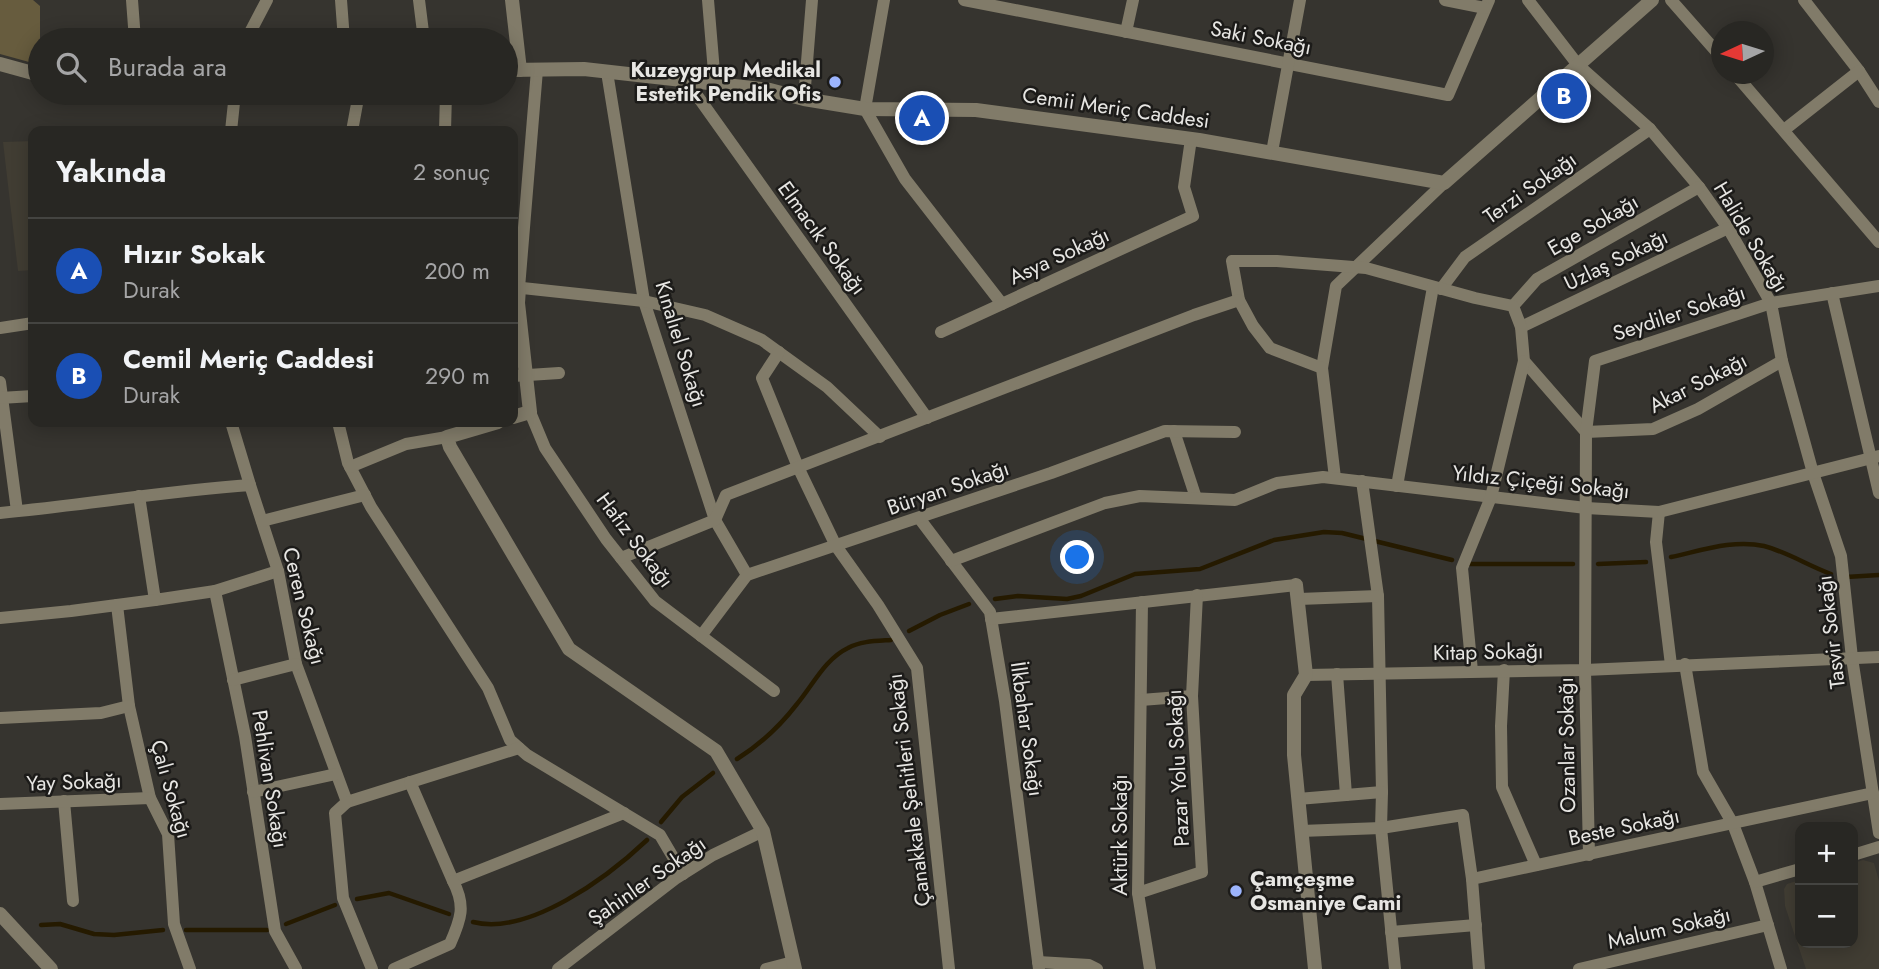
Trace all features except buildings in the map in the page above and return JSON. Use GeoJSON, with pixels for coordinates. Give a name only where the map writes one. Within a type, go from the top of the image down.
{"type":"FeatureCollection","features":[{"type":"Feature","properties":{"kind":"street"},"geometry":{"type":"LineString","coordinates":[[132,0],[134,28]]}},
{"type":"Feature","properties":{"kind":"street"},"geometry":{"type":"LineString","coordinates":[[252,28],[267,0]]}},
{"type":"Feature","properties":{"kind":"street"},"geometry":{"type":"LineString","coordinates":[[341,0],[343,28]]}},
{"type":"Feature","properties":{"kind":"street"},"geometry":{"type":"LineString","coordinates":[[419,0],[422,28]]}},
{"type":"Feature","properties":{"kind":"street"},"geometry":{"type":"LineString","coordinates":[[512,0],[512,28]]}},
{"type":"Feature","properties":{"kind":"street"},"geometry":{"type":"LineString","coordinates":[[708,0],[715,84]]}},
{"type":"Feature","properties":{"kind":"street"},"geometry":{"type":"LineString","coordinates":[[804,99],[811,0]]}},
{"type":"Feature","properties":{"kind":"street"},"geometry":{"type":"LineString","coordinates":[[884,0],[865,109],[905,179],[1002,304]]}},
{"type":"Feature","properties":{"kind":"street","name":"Saki Sokağı"},"geometry":{"type":"LineString","coordinates":[[964,0],[1028,6],[1126,32],[1448,95],[1487,4]]}},
{"type":"Feature","properties":{"kind":"street"},"geometry":{"type":"LineString","coordinates":[[1126,32],[1133,0]]}},
{"type":"Feature","properties":{"kind":"street"},"geometry":{"type":"LineString","coordinates":[[1272,152],[1300,0]]}},
{"type":"Feature","properties":{"kind":"street"},"geometry":{"type":"LineString","coordinates":[[1445,0],[1487,4]]}},
{"type":"Feature","properties":{"kind":"street","name":"Halide Sokağı"},"geometry":{"type":"LineString","coordinates":[[1528,0],[1578,65],[1650,129],[1699,187],[1728,228],[1771,303],[1782,361],[1813,473]]}},
{"type":"Feature","properties":{"kind":"street"},"geometry":{"type":"LineString","coordinates":[[1335,478],[1322,368],[1336,286],[1444,183],[1652,0]]}},
{"type":"Feature","properties":{"kind":"street"},"geometry":{"type":"LineString","coordinates":[[1671,0],[1711,46]]}},
{"type":"Feature","properties":{"kind":"street"},"geometry":{"type":"LineString","coordinates":[[1804,0],[1859,71],[1879,102]]}},
{"type":"Feature","properties":{"kind":"street"},"geometry":{"type":"LineString","coordinates":[[0,64],[28,72]]}},
{"type":"Feature","properties":{"kind":"street","name":"Cemii Meriç Caddesi"},"geometry":{"type":"LineString","coordinates":[[518,70],[584,69],[686,80],[770,90],[804,99],[865,109],[976,110],[1191,139],[1444,183]]}},
{"type":"Feature","properties":{"kind":"street"},"geometry":{"type":"LineString","coordinates":[[518,267],[537,70]]}},
{"type":"Feature","properties":{"kind":"street"},"geometry":{"type":"LineString","coordinates":[[1784,130],[1859,71]]}},
{"type":"Feature","properties":{"kind":"street","name":"Kınalıel Sokağı"},"geometry":{"type":"LineString","coordinates":[[607,72],[645,301],[715,520],[747,575]]}},
{"type":"Feature","properties":{"kind":"street","name":"Elmacık Sokağı"},"geometry":{"type":"LineString","coordinates":[[686,80],[927,418]]}},
{"type":"Feature","properties":{"kind":"street"},"geometry":{"type":"LineString","coordinates":[[1744,84],[1879,242]]}},
{"type":"Feature","properties":{"kind":"street"},"geometry":{"type":"LineString","coordinates":[[232,126],[234,105]]}},
{"type":"Feature","properties":{"kind":"street"},"geometry":{"type":"LineString","coordinates":[[353,126],[357,105]]}},
{"type":"Feature","properties":{"kind":"street"},"geometry":{"type":"LineString","coordinates":[[445,126],[446,105]]}},
{"type":"Feature","properties":{"kind":"street","name":"Terzi Sokağı"},"geometry":{"type":"LineString","coordinates":[[1437,288],[1465,257],[1650,129]]}},
{"type":"Feature","properties":{"kind":"street","name":"Asya Sokağı"},"geometry":{"type":"LineString","coordinates":[[942,332],[1193,216],[1184,187],[1191,139]]}},
{"type":"Feature","properties":{"kind":"street","name":"Ege Sokağı"},"geometry":{"type":"LineString","coordinates":[[1513,306],[1537,279],[1699,187]]}},
{"type":"Feature","properties":{"kind":"street","name":"Uzlaş Sokağı"},"geometry":{"type":"LineString","coordinates":[[1521,327],[1728,228]]}},
{"type":"Feature","properties":{"kind":"street"},"geometry":{"type":"LineString","coordinates":[[1322,368],[1270,348],[1253,326],[1239,300],[1232,261],[1277,261],[1366,268],[1513,306],[1521,327],[1524,361],[1491,496],[1462,568],[1472,671]]}},
{"type":"Feature","properties":{"kind":"street","name":"Seydiler Sokağı"},"geometry":{"type":"LineString","coordinates":[[1586,508],[1586,432],[1595,361],[1771,303],[1879,286]]}},
{"type":"Feature","properties":{"kind":"street"},"geometry":{"type":"LineString","coordinates":[[518,288],[645,301],[705,316],[762,340],[827,387],[880,437]]}},
{"type":"Feature","properties":{"kind":"street"},"geometry":{"type":"LineString","coordinates":[[1397,486],[1437,288]]}},
{"type":"Feature","properties":{"kind":"street"},"geometry":{"type":"LineString","coordinates":[[1832,293],[1875,457],[1879,493]]}},
{"type":"Feature","properties":{"kind":"street"},"geometry":{"type":"LineString","coordinates":[[621,558],[715,520],[726,495],[1239,300]]}},
{"type":"Feature","properties":{"kind":"street"},"geometry":{"type":"LineString","coordinates":[[518,303],[519,376],[530,412],[518,416]]}},
{"type":"Feature","properties":{"kind":"street"},"geometry":{"type":"LineString","coordinates":[[0,328],[28,324]]}},
{"type":"Feature","properties":{"kind":"street","name":"Çanakkale Şehitleri Sokağı"},"geometry":{"type":"LineString","coordinates":[[779,352],[762,378],[798,467],[836,546],[878,605],[917,668],[949,969]]}},
{"type":"Feature","properties":{"kind":"street"},"geometry":{"type":"LineString","coordinates":[[1524,361],[1586,432]]}},
{"type":"Feature","properties":{"kind":"street","name":"Akar Sokağı"},"geometry":{"type":"LineString","coordinates":[[1586,432],[1653,429],[1698,409],[1782,361]]}},
{"type":"Feature","properties":{"kind":"street"},"geometry":{"type":"LineString","coordinates":[[519,376],[559,373]]}},
{"type":"Feature","properties":{"kind":"street"},"geometry":{"type":"LineString","coordinates":[[0,382],[17,511]]}},
{"type":"Feature","properties":{"kind":"street"},"geometry":{"type":"LineString","coordinates":[[1,398],[28,396]]}},
{"type":"Feature","properties":{"kind":"street","name":"Hafız Sokağı"},"geometry":{"type":"LineString","coordinates":[[530,412],[545,448],[621,558],[655,601],[774,691]]}},
{"type":"Feature","properties":{"kind":"street","name":"Ceren Sokağı"},"geometry":{"type":"LineString","coordinates":[[233,427],[278,571],[296,664],[347,802]]}},
{"type":"Feature","properties":{"kind":"street"},"geometry":{"type":"LineString","coordinates":[[339,427],[350,467],[365,495],[488,688],[510,740],[527,755],[660,835],[683,874]]}},
{"type":"Feature","properties":{"kind":"street"},"geometry":{"type":"LineString","coordinates":[[350,467],[406,444],[447,437],[481,427]]}},
{"type":"Feature","properties":{"kind":"street","name":"Büryan Sokağı"},"geometry":{"type":"LineString","coordinates":[[747,575],[1051,473],[1165,431],[1235,432]]}},
{"type":"Feature","properties":{"kind":"street"},"geometry":{"type":"LineString","coordinates":[[1174,431],[1196,498]]}},
{"type":"Feature","properties":{"kind":"street"},"geometry":{"type":"LineString","coordinates":[[447,437],[450,447],[569,649],[716,751],[763,831],[794,966],[766,969]]}},
{"type":"Feature","properties":{"kind":"street","name":"Yıldız Çiçeği Sokağı"},"geometry":{"type":"LineString","coordinates":[[951,561],[1105,503],[1140,496],[1234,500],[1277,483],[1323,477],[1586,508],[1659,512],[1875,457]]}},
{"type":"Feature","properties":{"kind":"street","name":"Tasvir Sokağı"},"geometry":{"type":"LineString","coordinates":[[1813,473],[1841,556],[1852,658],[1874,763],[1873,793],[1879,826]]}},
{"type":"Feature","properties":{"kind":"street"},"geometry":{"type":"LineString","coordinates":[[1362,481],[1378,596],[1381,828],[1395,969]]}},
{"type":"Feature","properties":{"kind":"street"},"geometry":{"type":"LineString","coordinates":[[0,513],[177,491],[250,485]]}},
{"type":"Feature","properties":{"kind":"street"},"geometry":{"type":"LineString","coordinates":[[262,521],[365,495]]}},
{"type":"Feature","properties":{"kind":"street"},"geometry":{"type":"LineString","coordinates":[[139,496],[155,600]]}},
{"type":"Feature","properties":{"kind":"street","name":"Ozanlar Sokağı"},"geometry":{"type":"LineString","coordinates":[[1586,508],[1585,670],[1589,855]]}},
{"type":"Feature","properties":{"kind":"street"},"geometry":{"type":"LineString","coordinates":[[1659,512],[1656,542],[1671,665]]}},
{"type":"Feature","properties":{"kind":"street","name":"İlkbahar Sokağı"},"geometry":{"type":"LineString","coordinates":[[919,518],[990,612],[1005,701],[1039,966]]}},
{"type":"Feature","properties":{"kind":"street"},"geometry":{"type":"LineString","coordinates":[[0,618],[215,592],[278,571]]}},
{"type":"Feature","properties":{"kind":"street"},"geometry":{"type":"LineString","coordinates":[[701,636],[747,575]]}},
{"type":"Feature","properties":{"kind":"street","name":"Pehlivan Sokağı"},"geometry":{"type":"LineString","coordinates":[[215,592],[253,792],[275,931],[296,969]]}},
{"type":"Feature","properties":{"kind":"street"},"geometry":{"type":"LineString","coordinates":[[991,619],[1197,595],[1298,592],[1378,596]]}},
{"type":"Feature","properties":{"kind":"street"},"geometry":{"type":"LineString","coordinates":[[1298,592],[1306,675],[1294,695],[1294,755],[1315,969]]}},
{"type":"Feature","properties":{"kind":"street","name":"Pazar Yolu Sokağı"},"geometry":{"type":"LineString","coordinates":[[1138,893],[1202,872],[1192,696],[1197,595]]}},
{"type":"Feature","properties":{"kind":"street","name":"Aktürk Sokağı"},"geometry":{"type":"LineString","coordinates":[[1142,602],[1138,893],[1150,969]]}},
{"type":"Feature","properties":{"kind":"street","name":"Çalı Sokağı"},"geometry":{"type":"LineString","coordinates":[[117,605],[129,706],[150,798],[168,834],[174,924],[190,969]]}},
{"type":"Feature","properties":{"kind":"street","name":"Kitap Sokağı"},"geometry":{"type":"LineString","coordinates":[[1306,675],[1585,670],[1879,657]]}},
{"type":"Feature","properties":{"kind":"street"},"geometry":{"type":"LineString","coordinates":[[233,680],[296,664]]}},
{"type":"Feature","properties":{"kind":"street"},"geometry":{"type":"LineString","coordinates":[[1685,664],[1703,772],[1733,824],[1755,882],[1781,969]]}},
{"type":"Feature","properties":{"kind":"street"},"geometry":{"type":"LineString","coordinates":[[1504,670],[1502,787],[1536,865]]}},
{"type":"Feature","properties":{"kind":"street"},"geometry":{"type":"LineString","coordinates":[[1336,674],[1346,795]]}},
{"type":"Feature","properties":{"kind":"street"},"geometry":{"type":"LineString","coordinates":[[1141,700],[1192,696]]}},
{"type":"Feature","properties":{"kind":"street"},"geometry":{"type":"LineString","coordinates":[[0,718],[101,713],[129,706]]}},
{"type":"Feature","properties":{"kind":"street"},"geometry":{"type":"LineString","coordinates":[[372,969],[343,898],[335,813],[347,802],[519,748]]}},
{"type":"Feature","properties":{"kind":"street"},"geometry":{"type":"LineString","coordinates":[[253,792],[336,774]]}},
{"type":"Feature","properties":{"kind":"street"},"geometry":{"type":"LineString","coordinates":[[399,968],[450,944],[461,918],[460,895],[410,782]]}},
{"type":"Feature","properties":{"kind":"street"},"geometry":{"type":"LineString","coordinates":[[1298,799],[1382,792]]}},
{"type":"Feature","properties":{"kind":"street","name":"Beste Sokağı"},"geometry":{"type":"LineString","coordinates":[[1472,879],[1873,793]]}},
{"type":"Feature","properties":{"kind":"street","name":"Yay Sokağı"},"geometry":{"type":"LineString","coordinates":[[0,804],[150,798]]}},
{"type":"Feature","properties":{"kind":"street"},"geometry":{"type":"LineString","coordinates":[[64,801],[73,901]]}},
{"type":"Feature","properties":{"kind":"street"},"geometry":{"type":"LineString","coordinates":[[453,881],[624,813]]}},
{"type":"Feature","properties":{"kind":"street"},"geometry":{"type":"LineString","coordinates":[[1301,831],[1381,828],[1463,815],[1472,879],[1479,969]]}},
{"type":"Feature","properties":{"kind":"street","name":"Şahinler Sokağı"},"geometry":{"type":"LineString","coordinates":[[558,969],[683,874],[713,855],[763,831]]}},
{"type":"Feature","properties":{"kind":"street"},"geometry":{"type":"LineString","coordinates":[[1858,853],[1879,847]]}},
{"type":"Feature","properties":{"kind":"street"},"geometry":{"type":"LineString","coordinates":[[1755,882],[1795,870]]}},
{"type":"Feature","properties":{"kind":"street"},"geometry":{"type":"LineString","coordinates":[[0,915],[51,969]]}},
{"type":"Feature","properties":{"kind":"street"},"geometry":{"type":"LineString","coordinates":[[1391,932],[1476,925]]}},
{"type":"Feature","properties":{"kind":"street","name":"Malum Sokağı"},"geometry":{"type":"LineString","coordinates":[[1579,969],[1768,925]]}},
{"type":"Feature","properties":{"kind":"street"},"geometry":{"type":"LineString","coordinates":[[1039,966],[1089,965],[1097,969]]}},
{"type":"Feature","properties":{"kind":"shaded area"},"geometry":{"type":"Polygon","coordinates":[[[0,0],[33,0],[40,6],[40,28],[28,28],[28,62],[0,54],[0,0]]]}},
{"type":"Feature","properties":{"kind":"shaded area"},"geometry":{"type":"Polygon","coordinates":[[[28,141],[28,270],[18,271],[3,142],[28,141]]]}},
{"type":"Feature","properties":{"kind":"shaded area"},"geometry":{"type":"Polygon","coordinates":[[[1858,862],[1874,863],[1879,881],[1879,969],[1806,969],[1799,948],[1858,948],[1858,862]]]}},
{"type":"Feature","properties":{"kind":"shaded area"},"geometry":{"type":"Polygon","coordinates":[[[1795,882],[1795,936],[1785,906],[1784,889],[1787,884],[1795,882]]]}},
{"type":"Feature","properties":{"kind":"waterway"},"geometry":{"type":"LineString","coordinates":[[995,599],[1018,596],[1067,599],[1135,574],[1200,569],[1274,540],[1324,532],[1342,533],[1452,560]]}},
{"type":"Feature","properties":{"kind":"waterway"},"geometry":{"type":"LineString","coordinates":[[1671,557],[1717,547],[1752,544],[1781,552],[1831,574]]}},
{"type":"Feature","properties":{"kind":"waterway"},"geometry":{"type":"LineString","coordinates":[[1598,564],[1646,562]]}},
{"type":"Feature","properties":{"kind":"waterway"},"geometry":{"type":"LineString","coordinates":[[1470,564],[1573,564]]}},
{"type":"Feature","properties":{"kind":"waterway"},"geometry":{"type":"LineString","coordinates":[[1846,577],[1879,575]]}},
{"type":"Feature","properties":{"kind":"waterway"},"geometry":{"type":"LineString","coordinates":[[909,631],[969,604]]}},
{"type":"Feature","properties":{"kind":"waterway"},"geometry":{"type":"LineString","coordinates":[[737,759],[777,727],[826,666],[840,653],[858,644],[891,640]]}},
{"type":"Feature","properties":{"kind":"waterway"},"geometry":{"type":"LineString","coordinates":[[661,822],[682,797],[713,773]]}},
{"type":"Feature","properties":{"kind":"waterway"},"geometry":{"type":"LineString","coordinates":[[473,922],[495,924],[542,912],[590,886],[647,840]]}},
{"type":"Feature","properties":{"kind":"waterway"},"geometry":{"type":"LineString","coordinates":[[357,899],[389,893],[449,914]]}},
{"type":"Feature","properties":{"kind":"waterway"},"geometry":{"type":"LineString","coordinates":[[286,924],[335,905]]}},
{"type":"Feature","properties":{"kind":"waterway"},"geometry":{"type":"LineString","coordinates":[[41,925],[60,924],[94,934],[114,935],[163,930]]}},
{"type":"Feature","properties":{"kind":"waterway"},"geometry":{"type":"LineString","coordinates":[[186,930],[267,930]]}},
{"type":"Feature","properties":{"kind":"place","name":"Kuzeygrup Medikal Estetik Pendik Ofis"},"geometry":{"type":"Point","coordinates":[835,82]}},
{"type":"Feature","properties":{"kind":"place","name":"Cemil Meriç Caddesi"},"geometry":{"type":"Point","coordinates":[1564,96]}},
{"type":"Feature","properties":{"kind":"place","name":"Hızır Sokak"},"geometry":{"type":"Point","coordinates":[922,118]}},
{"type":"Feature","properties":{"kind":"place","name":"Çamçeşme Osmaniye Cami"},"geometry":{"type":"Point","coordinates":[1236,891]}}]}
